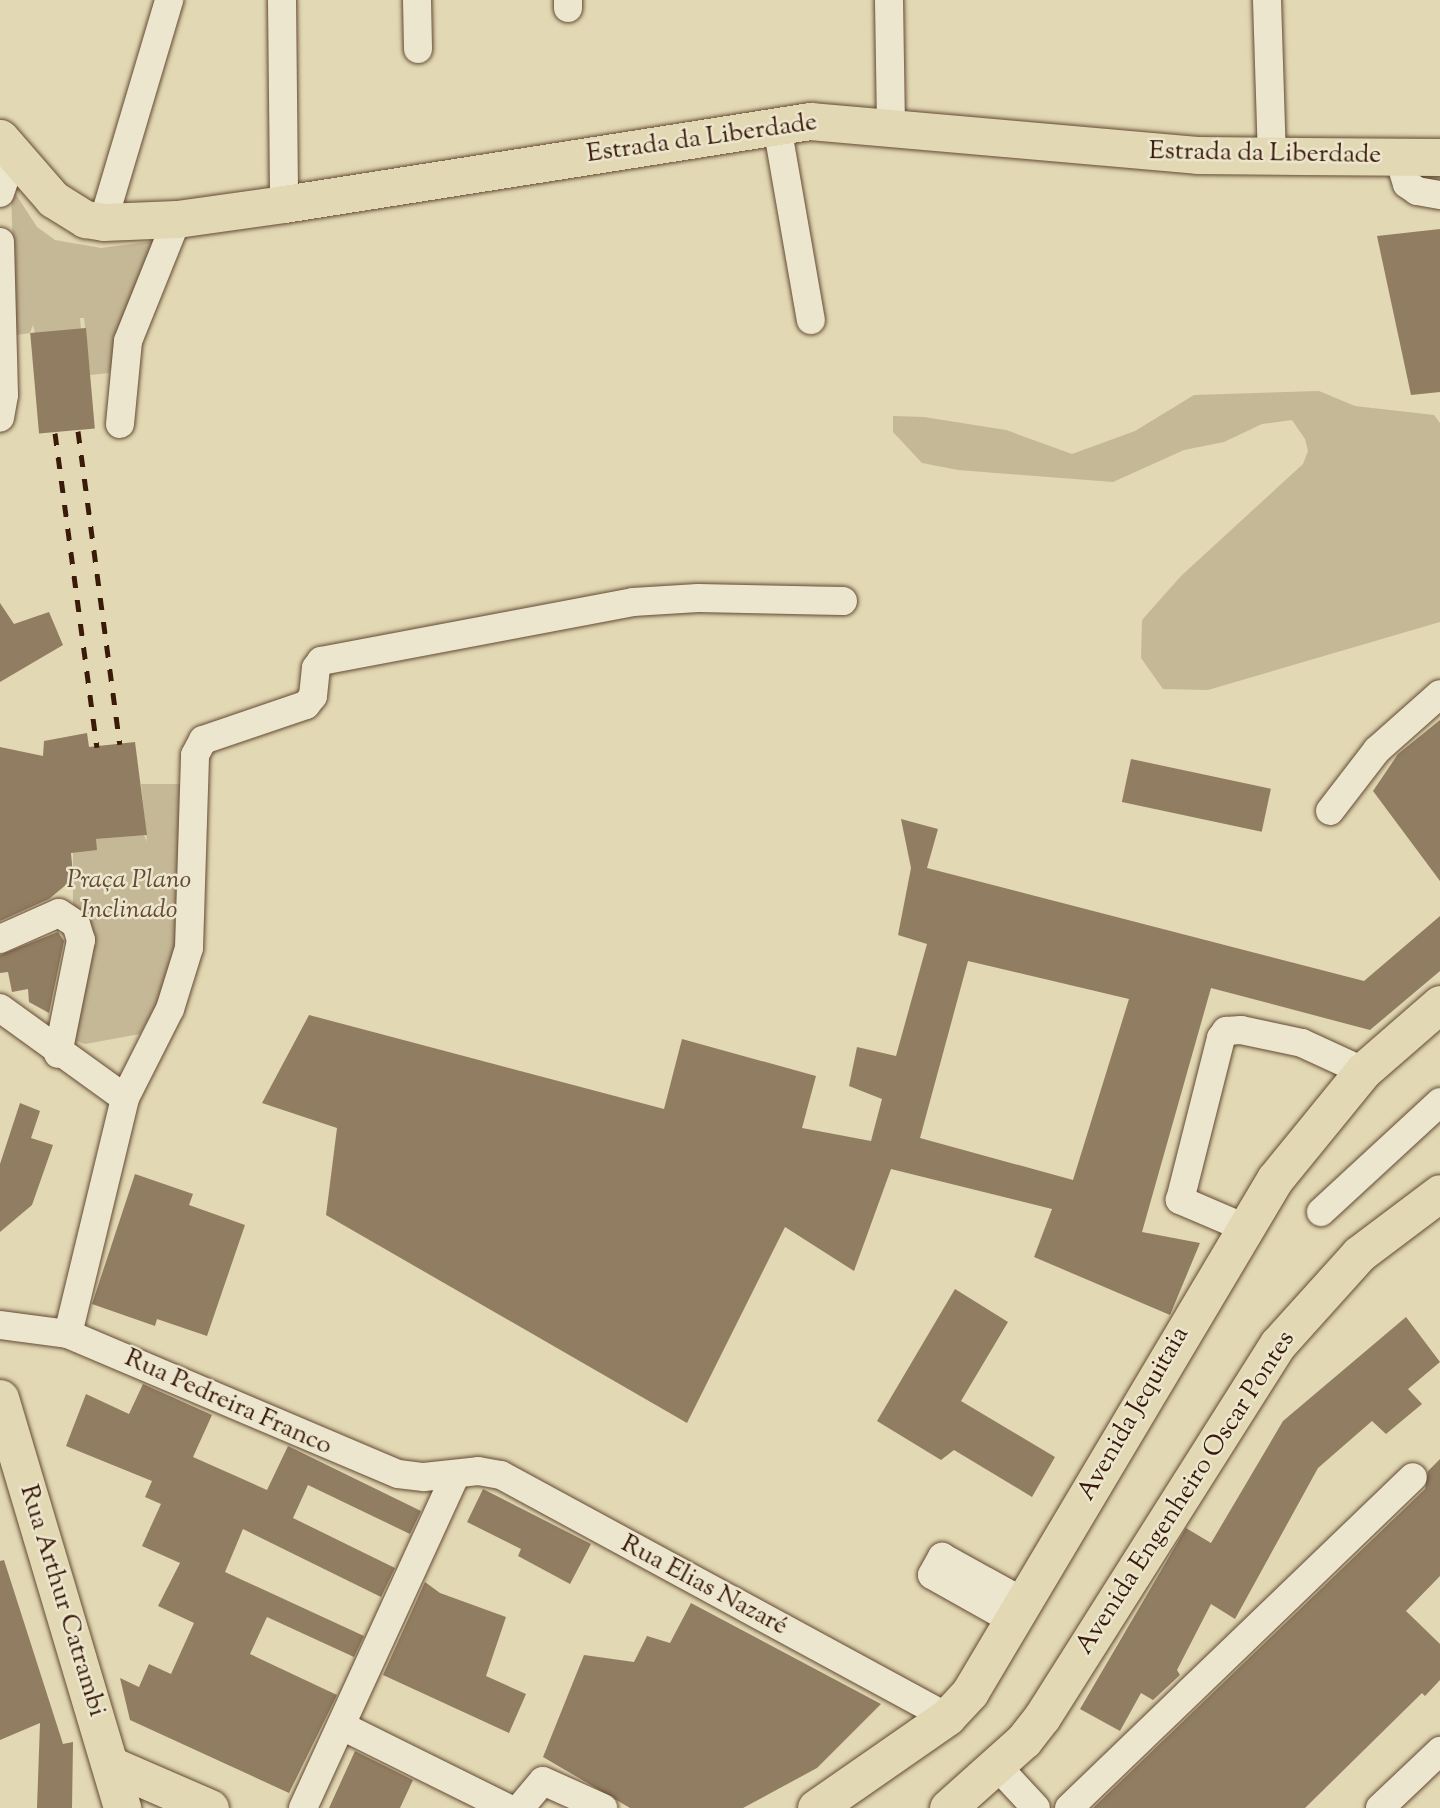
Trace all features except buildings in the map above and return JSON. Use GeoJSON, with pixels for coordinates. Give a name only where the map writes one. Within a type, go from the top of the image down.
{"type":"FeatureCollection","features":[{"type":"Feature","properties":{"kind":"main road","name":"Estrada da Liberdade"},"geometry":{"type":"LineString","coordinates":[[6,147],[69,211],[103,222],[177,219],[284,204],[822,121],[1076,147],[1272,156],[1440,157]]}},
{"type":"Feature","properties":{"kind":"main road","name":"Avenida Jequitaia"},"geometry":{"type":"LineString","coordinates":[[816,1808],[947,1717],[970,1692],[1243,1227],[1309,1134],[1363,1071],[1440,1004]]}},
{"type":"Feature","properties":{"kind":"main road","name":"Avenida Engenheiro Oscar Pontes"},"geometry":{"type":"LineString","coordinates":[[948,1808],[998,1766],[1042,1717],[1278,1344],[1359,1254],[1440,1193]]}},
{"type":"Feature","properties":{"kind":"main road","name":"Rua Arthur Catrambi"},"geometry":{"type":"LineString","coordinates":[[0,1398],[11,1470],[111,1765],[122,1808]]}},
{"type":"Feature","properties":{"kind":"main road"},"geometry":{"type":"LineString","coordinates":[[111,1765],[210,1808]]}},
{"type":"Feature","properties":{"kind":"street"},"geometry":{"type":"LineString","coordinates":[[103,222],[169,0]]}},
{"type":"Feature","properties":{"kind":"street"},"geometry":{"type":"LineString","coordinates":[[282,0],[284,204]]}},
{"type":"Feature","properties":{"kind":"street"},"geometry":{"type":"LineString","coordinates":[[418,0],[418,49]]}},
{"type":"Feature","properties":{"kind":"street"},"geometry":{"type":"LineString","coordinates":[[889,0],[891,127]]}},
{"type":"Feature","properties":{"kind":"street"},"geometry":{"type":"LineString","coordinates":[[1267,0],[1272,156]]}},
{"type":"Feature","properties":{"kind":"street"},"geometry":{"type":"LineString","coordinates":[[777,126],[811,320]]}},
{"type":"Feature","properties":{"kind":"street"},"geometry":{"type":"LineString","coordinates":[[0,193],[6,147]]}},
{"type":"Feature","properties":{"kind":"street"},"geometry":{"type":"LineString","coordinates":[[1399,158],[1407,184],[1417,191],[1440,195]]}},
{"type":"Feature","properties":{"kind":"street"},"geometry":{"type":"LineString","coordinates":[[120,424],[128,341],[177,219]]}},
{"type":"Feature","properties":{"kind":"street"},"geometry":{"type":"LineString","coordinates":[[0,242],[4,395],[0,418]]}},
{"type":"Feature","properties":{"kind":"street"},"geometry":{"type":"LineString","coordinates":[[68,1334],[125,1098],[170,1009],[189,948],[198,747],[212,734],[311,702],[316,668],[321,661],[633,603],[698,598],[843,601]]}},
{"type":"Feature","properties":{"kind":"street"},"geometry":{"type":"LineString","coordinates":[[1330,811],[1377,750],[1440,694]]}},
{"type":"Feature","properties":{"kind":"street"},"geometry":{"type":"LineString","coordinates":[[0,939],[48,916],[69,916],[81,940],[58,1054]]}},
{"type":"Feature","properties":{"kind":"street"},"geometry":{"type":"LineString","coordinates":[[0,1008],[58,1054],[125,1098]]}},
{"type":"Feature","properties":{"kind":"street"},"geometry":{"type":"LineString","coordinates":[[1243,1227],[1180,1200],[1221,1038],[1226,1031],[1241,1030],[1302,1043],[1363,1071]]}},
{"type":"Feature","properties":{"kind":"street"},"geometry":{"type":"LineString","coordinates":[[1321,1212],[1440,1102]]}},
{"type":"Feature","properties":{"kind":"street","name":"Rua Pedreira Franco"},"geometry":{"type":"LineString","coordinates":[[0,1325],[68,1334],[372,1466],[424,1477],[456,1474]]}},
{"type":"Feature","properties":{"kind":"street","name":"Rua Elias Nazaré"},"geometry":{"type":"LineString","coordinates":[[456,1474],[478,1471],[501,1475],[947,1717]]}},
{"type":"Feature","properties":{"kind":"street"},"geometry":{"type":"LineString","coordinates":[[303,1808],[456,1474]]}},
{"type":"Feature","properties":{"kind":"street"},"geometry":{"type":"LineString","coordinates":[[1069,1808],[1413,1476]]}},
{"type":"Feature","properties":{"kind":"street"},"geometry":{"type":"LineString","coordinates":[[937,1566],[1019,1612]]}},
{"type":"Feature","properties":{"kind":"street"},"geometry":{"type":"LineString","coordinates":[[342,1726],[507,1808]]}},
{"type":"Feature","properties":{"kind":"street"},"geometry":{"type":"LineString","coordinates":[[1381,1808],[1440,1751]]}},
{"type":"Feature","properties":{"kind":"street"},"geometry":{"type":"LineString","coordinates":[[998,1766],[1036,1808]]}},
{"type":"Feature","properties":{"kind":"street"},"geometry":{"type":"LineString","coordinates":[[520,1808],[543,1780],[603,1808]]}},
{"type":"Feature","properties":{"kind":"green space"},"geometry":{"type":"Polygon","coordinates":[[[11,193],[15,193],[37,227],[55,240],[101,248],[162,240],[109,373],[90,375],[84,318],[80,318],[81,329],[35,333],[33,325],[30,333],[16,335],[11,193]]]}},
{"type":"Feature","properties":{"kind":"green space"},"geometry":{"type":"Polygon","coordinates":[[[1319,391],[1355,406],[1434,415],[1440,423],[1440,622],[1208,690],[1163,689],[1141,658],[1142,620],[1181,576],[1303,464],[1308,451],[1305,439],[1292,420],[1262,424],[1224,442],[1184,450],[1113,482],[958,470],[922,463],[893,432],[893,416],[924,417],[1006,430],[1072,454],[1135,431],[1194,395],[1319,391]]]}},
{"type":"Feature","properties":{"kind":"green space","name":"Praça Plano Inclinado"},"geometry":{"type":"Polygon","coordinates":[[[141,784],[185,784],[175,970],[140,1034],[85,1044],[73,1040],[73,830],[96,839],[144,835],[147,842],[141,784]]]}},
{"type":"Feature","properties":{"kind":"railway"},"geometry":{"type":"LineString","coordinates":[[78,431],[120,744]]}},
{"type":"Feature","properties":{"kind":"railway"},"geometry":{"type":"LineString","coordinates":[[55,433],[97,747]]}}]}
